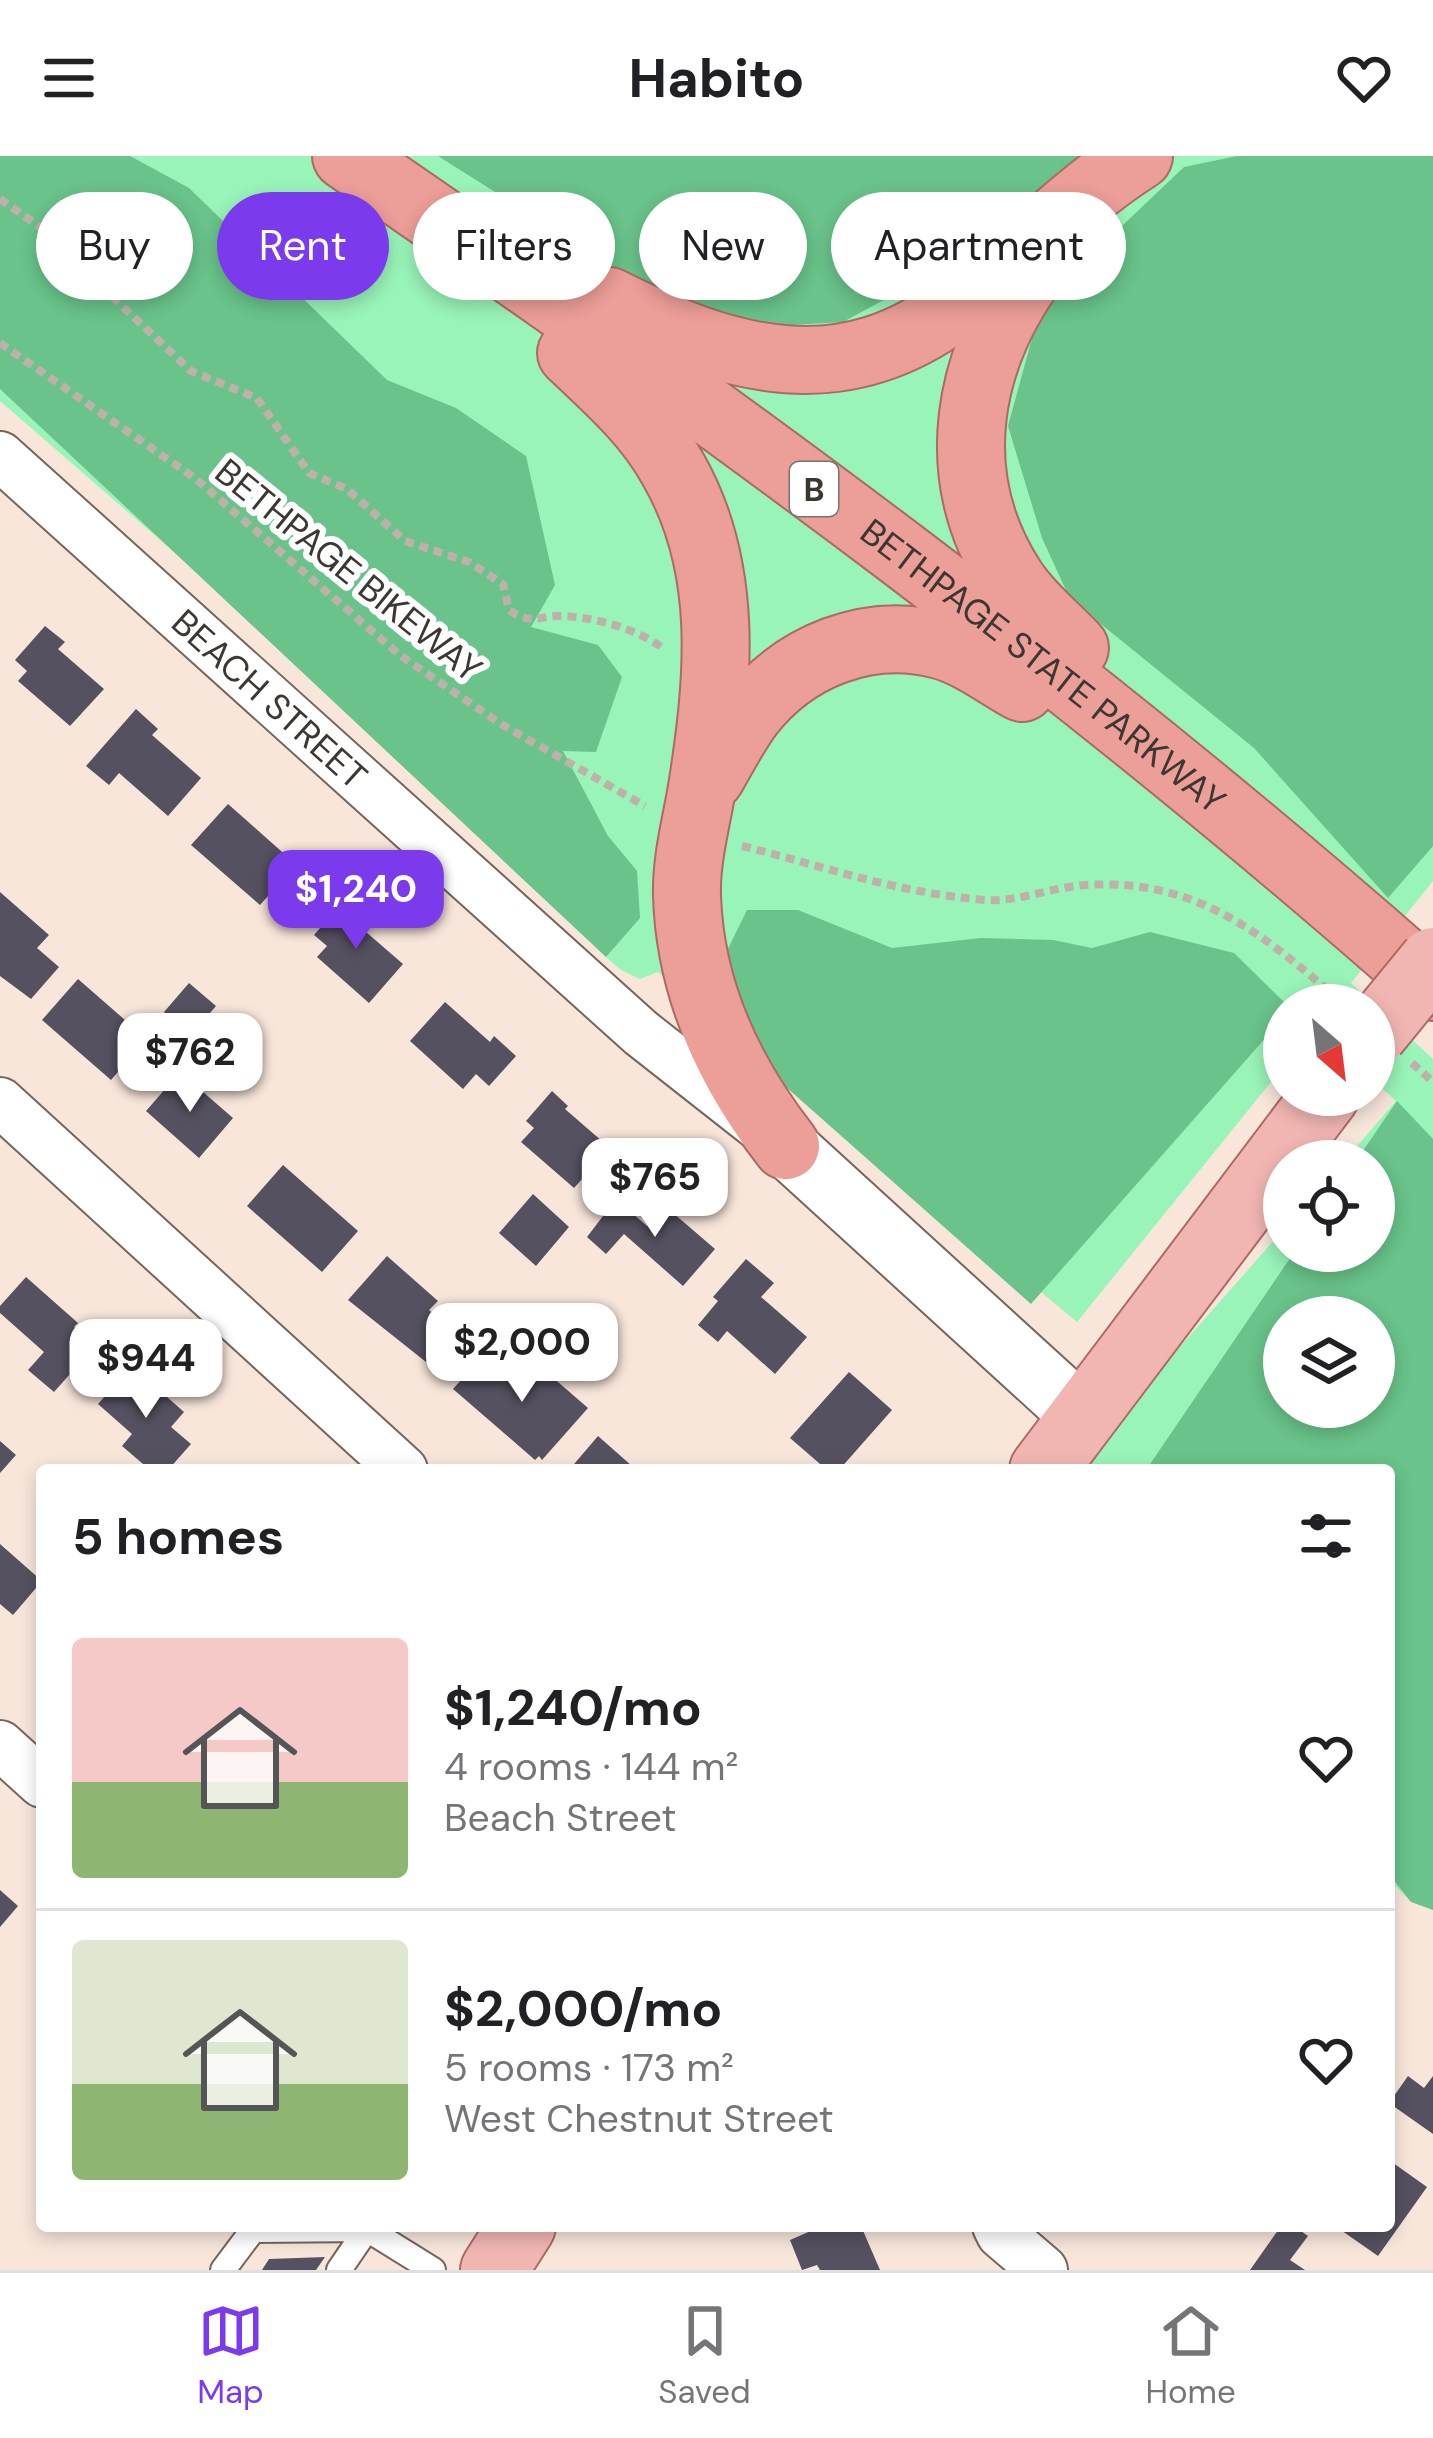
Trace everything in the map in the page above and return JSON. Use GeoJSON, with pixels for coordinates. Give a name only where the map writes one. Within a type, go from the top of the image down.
{"type":"FeatureCollection","features":[{"type":"Feature","properties":{"kind":"highway","name":"BETHPAGE STATE PARKWAY"},"geometry":{"type":"LineString","coordinates":[[346,156],[413,202]]}},
{"type":"Feature","properties":{"kind":"highway"},"geometry":{"type":"LineString","coordinates":[[604,300],[659,328],[724,350],[791,361],[856,356],[911,336],[961,302],[1120,169]]}},
{"type":"Feature","properties":{"kind":"highway"},"geometry":{"type":"LineString","coordinates":[[1120,169],[1026,279],[994,334],[982,362],[972,419],[974,476],[987,530],[1013,582],[1199,785]]}},
{"type":"Feature","properties":{"kind":"highway"},"geometry":{"type":"LineString","coordinates":[[518,300],[621,398],[674,469],[706,549],[718,646],[674,803],[706,1002],[735,1074],[786,1146]]}},
{"type":"Feature","properties":{"kind":"highway","name":"BETHPAGE STATE PARKWAY"},"geometry":{"type":"LineString","coordinates":[[551,300],[778,462],[1199,785],[1433,987]]}},
{"type":"Feature","properties":{"kind":"highway"},"geometry":{"type":"LineString","coordinates":[[674,803],[783,678],[830,651],[888,640],[941,645],[974,659],[1199,785]]}},
{"type":"Feature","properties":{"kind":"main road"},"geometry":{"type":"LineString","coordinates":[[1395,1008],[1433,961]]}},
{"type":"Feature","properties":{"kind":"main road"},"geometry":{"type":"LineString","coordinates":[[1047,1464],[1310,1116]]}},
{"type":"Feature","properties":{"kind":"main road"},"geometry":{"type":"LineString","coordinates":[[494,2270],[518,2232]]}},
{"type":"Feature","properties":{"kind":"street","name":"BEACH STREET"},"geometry":{"type":"LineString","coordinates":[[0,456],[641,1034],[786,1146],[1082,1416]]}},
{"type":"Feature","properties":{"kind":"street"},"geometry":{"type":"LineString","coordinates":[[0,1102],[396,1464]]}},
{"type":"Feature","properties":{"kind":"street"},"geometry":{"type":"LineString","coordinates":[[0,1745],[36,1778]]}},
{"type":"Feature","properties":{"kind":"street"},"geometry":{"type":"LineString","coordinates":[[999,2232],[1042,2270]]}},
{"type":"Feature","properties":{"kind":"lane"},"geometry":{"type":"LineString","coordinates":[[223,2270],[252,2232]]}},
{"type":"Feature","properties":{"kind":"lane"},"geometry":{"type":"LineString","coordinates":[[339,2270],[366,2232]]}},
{"type":"Feature","properties":{"kind":"lane"},"geometry":{"type":"LineString","coordinates":[[375,2232],[433,2270]]}},
{"type":"Feature","properties":{"kind":"path"},"geometry":{"type":"LineString","coordinates":[[0,200],[66,245],[191,370],[257,398],[309,473],[347,490],[405,541],[470,562],[502,584],[509,610],[525,621],[562,616],[622,626],[663,646],[666,669]]}},
{"type":"Feature","properties":{"kind":"path","name":"BETHPAGE BIKEWAY"},"geometry":{"type":"LineString","coordinates":[[0,343],[196,478],[400,656],[501,724],[846,877],[924,895],[995,901],[1084,885],[1156,886],[1205,904],[1258,932],[1320,984]]}},
{"type":"Feature","properties":{"kind":"green space"},"geometry":{"type":"Polygon","coordinates":[[[0,156],[1433,156],[1433,881],[1352,984],[1263,984],[1263,1092],[1077,1322],[658,972],[640,979],[606,957],[620,939],[0,401],[0,156]]]}},
{"type":"Feature","properties":{"kind":"green space"},"geometry":{"type":"Polygon","coordinates":[[[0,156],[130,156],[189,188],[217,215],[217,300],[304,300],[387,380],[456,408],[526,456],[555,585],[531,627],[598,645],[622,677],[596,752],[563,751],[608,836],[637,871],[640,918],[606,957],[0,389],[0,156]]]}},
{"type":"Feature","properties":{"kind":"green space"},"geometry":{"type":"Polygon","coordinates":[[[438,156],[1090,156],[1041,192],[831,192],[831,300],[884,300],[843,322],[756,327],[666,300],[807,300],[807,192],[639,192],[639,283],[615,268],[615,192],[495,192],[438,156]]]}},
{"type":"Feature","properties":{"kind":"green space"},"geometry":{"type":"Polygon","coordinates":[[[1237,156],[1433,156],[1433,846],[1388,898],[1254,748],[1070,599],[1042,538],[1008,426],[1042,302],[1126,300],[1126,222],[1184,167],[1237,156]]]}},
{"type":"Feature","properties":{"kind":"green space"},"geometry":{"type":"Polygon","coordinates":[[[747,910],[798,910],[892,948],[981,938],[1053,940],[1092,948],[1150,932],[1234,953],[1266,984],[1263,1041],[1031,1304],[752,1057],[723,959],[747,910]]]}},
{"type":"Feature","properties":{"kind":"green space"},"geometry":{"type":"Polygon","coordinates":[[[1395,1024],[1433,1059],[1433,1867],[1411,1902],[1395,1885],[1395,1464],[1076,1464],[1263,1253],[1263,1272],[1395,1272],[1395,1140],[1362,1140],[1383,1116],[1395,1116],[1395,1024]]]}},
{"type":"Feature","properties":{"kind":"green space"},"geometry":{"type":"Polygon","coordinates":[[[1397,1101],[1433,1139],[1433,1910],[1411,1902],[1395,1882],[1395,1464],[1150,1464],[1263,1298],[1263,1428],[1395,1428],[1395,1296],[1264,1296],[1281,1272],[1395,1272],[1395,1140],[1370,1140],[1387,1116],[1395,1116],[1397,1101]]]}},
{"type":"Feature","properties":{"kind":"building"},"geometry":{"type":"Polygon","coordinates":[[[45,626],[65,642],[58,649],[104,689],[70,726],[18,681],[27,671],[15,660],[45,626]]]}},
{"type":"Feature","properties":{"kind":"building"},"geometry":{"type":"Polygon","coordinates":[[[136,709],[158,729],[152,735],[201,778],[168,816],[119,773],[109,785],[86,766],[136,709]]]}},
{"type":"Feature","properties":{"kind":"building"},"geometry":{"type":"Polygon","coordinates":[[[228,804],[308,875],[289,896],[277,886],[260,905],[191,845],[228,804]]]}},
{"type":"Feature","properties":{"kind":"building"},"geometry":{"type":"Polygon","coordinates":[[[0,892],[49,935],[37,948],[59,967],[31,999],[0,976],[0,892]]]}},
{"type":"Feature","properties":{"kind":"building"},"geometry":{"type":"Polygon","coordinates":[[[346,898],[374,923],[366,932],[403,964],[369,1003],[317,957],[327,946],[314,935],[346,898]]]}},
{"type":"Feature","properties":{"kind":"building"},"geometry":{"type":"Polygon","coordinates":[[[78,979],[133,1027],[123,1038],[137,1050],[111,1080],[42,1020],[78,979]]]}},
{"type":"Feature","properties":{"kind":"building"},"geometry":{"type":"Polygon","coordinates":[[[189,983],[216,1006],[191,1035],[164,1012],[189,983]]]}},
{"type":"Feature","properties":{"kind":"building"},"geometry":{"type":"Polygon","coordinates":[[[445,1002],[490,1042],[494,1036],[516,1056],[489,1086],[476,1074],[463,1089],[410,1041],[445,1002]]]}},
{"type":"Feature","properties":{"kind":"building"},"geometry":{"type":"Polygon","coordinates":[[[180,1072],[233,1118],[199,1158],[146,1111],[180,1072]]]}},
{"type":"Feature","properties":{"kind":"building"},"geometry":{"type":"Polygon","coordinates":[[[552,1091],[568,1106],[565,1109],[610,1148],[574,1188],[521,1142],[534,1128],[526,1121],[552,1091]]]}},
{"type":"Feature","properties":{"kind":"building"},"geometry":{"type":"Polygon","coordinates":[[[283,1165],[358,1231],[322,1272],[247,1206],[283,1165]]]}},
{"type":"Feature","properties":{"kind":"building"},"geometry":{"type":"Polygon","coordinates":[[[533,1194],[569,1227],[536,1266],[499,1233],[533,1194]]]}},
{"type":"Feature","properties":{"kind":"building"},"geometry":{"type":"Polygon","coordinates":[[[616,1199],[647,1226],[665,1206],[715,1249],[683,1286],[624,1234],[606,1254],[587,1237],[616,1199]]]}},
{"type":"Feature","properties":{"kind":"building"},"geometry":{"type":"Polygon","coordinates":[[[387,1256],[438,1301],[429,1310],[453,1332],[426,1362],[348,1300],[387,1256]]]}},
{"type":"Feature","properties":{"kind":"building"},"geometry":{"type":"Polygon","coordinates":[[[746,1259],[774,1283],[761,1297],[807,1337],[775,1374],[727,1331],[718,1342],[698,1325],[718,1301],[713,1297],[746,1259]]]}},
{"type":"Feature","properties":{"kind":"building"},"geometry":{"type":"Polygon","coordinates":[[[26,1277],[78,1323],[74,1327],[95,1346],[54,1392],[28,1370],[44,1352],[0,1313],[0,1306],[26,1277]]]}},
{"type":"Feature","properties":{"kind":"building"},"geometry":{"type":"Polygon","coordinates":[[[485,1353],[519,1383],[536,1363],[588,1408],[542,1460],[539,1456],[535,1460],[453,1389],[485,1353]]]}},
{"type":"Feature","properties":{"kind":"building"},"geometry":{"type":"Polygon","coordinates":[[[132,1366],[184,1412],[171,1427],[191,1444],[173,1464],[143,1464],[122,1446],[132,1434],[98,1404],[132,1366]]]}},
{"type":"Feature","properties":{"kind":"building"},"geometry":{"type":"Polygon","coordinates":[[[849,1372],[892,1410],[844,1464],[820,1464],[790,1438],[849,1372]]]}},
{"type":"Feature","properties":{"kind":"building"},"geometry":{"type":"Polygon","coordinates":[[[598,1436],[630,1464],[574,1464],[598,1436]]]}},
{"type":"Feature","properties":{"kind":"building"},"geometry":{"type":"Polygon","coordinates":[[[0,1441],[16,1455],[0,1473],[0,1441]]]}},
{"type":"Feature","properties":{"kind":"building"},"geometry":{"type":"Polygon","coordinates":[[[0,1544],[36,1576],[36,1588],[13,1615],[0,1604],[0,1544]]]}},
{"type":"Feature","properties":{"kind":"building"},"geometry":{"type":"Polygon","coordinates":[[[0,1890],[18,1906],[0,1927],[0,1890]]]}},
{"type":"Feature","properties":{"kind":"building"},"geometry":{"type":"Polygon","coordinates":[[[1408,2076],[1424,2088],[1433,2076],[1433,2134],[1395,2107],[1395,2094],[1408,2076]]]}},
{"type":"Feature","properties":{"kind":"building"},"geometry":{"type":"Polygon","coordinates":[[[1395,2164],[1427,2187],[1378,2256],[1344,2232],[1395,2232],[1395,2164]]]}},
{"type":"Feature","properties":{"kind":"building"},"geometry":{"type":"Polygon","coordinates":[[[808,2232],[864,2232],[880,2270],[820,2270],[817,2265],[802,2270],[790,2240],[808,2232]]]}},
{"type":"Feature","properties":{"kind":"building"},"geometry":{"type":"Polygon","coordinates":[[[1277,2232],[1308,2236],[1290,2260],[1305,2270],[1250,2270],[1277,2232]]]}},
{"type":"Feature","properties":{"kind":"building"},"geometry":{"type":"Polygon","coordinates":[[[325,2257],[316,2270],[262,2270],[269,2259],[325,2257]]]}}]}
